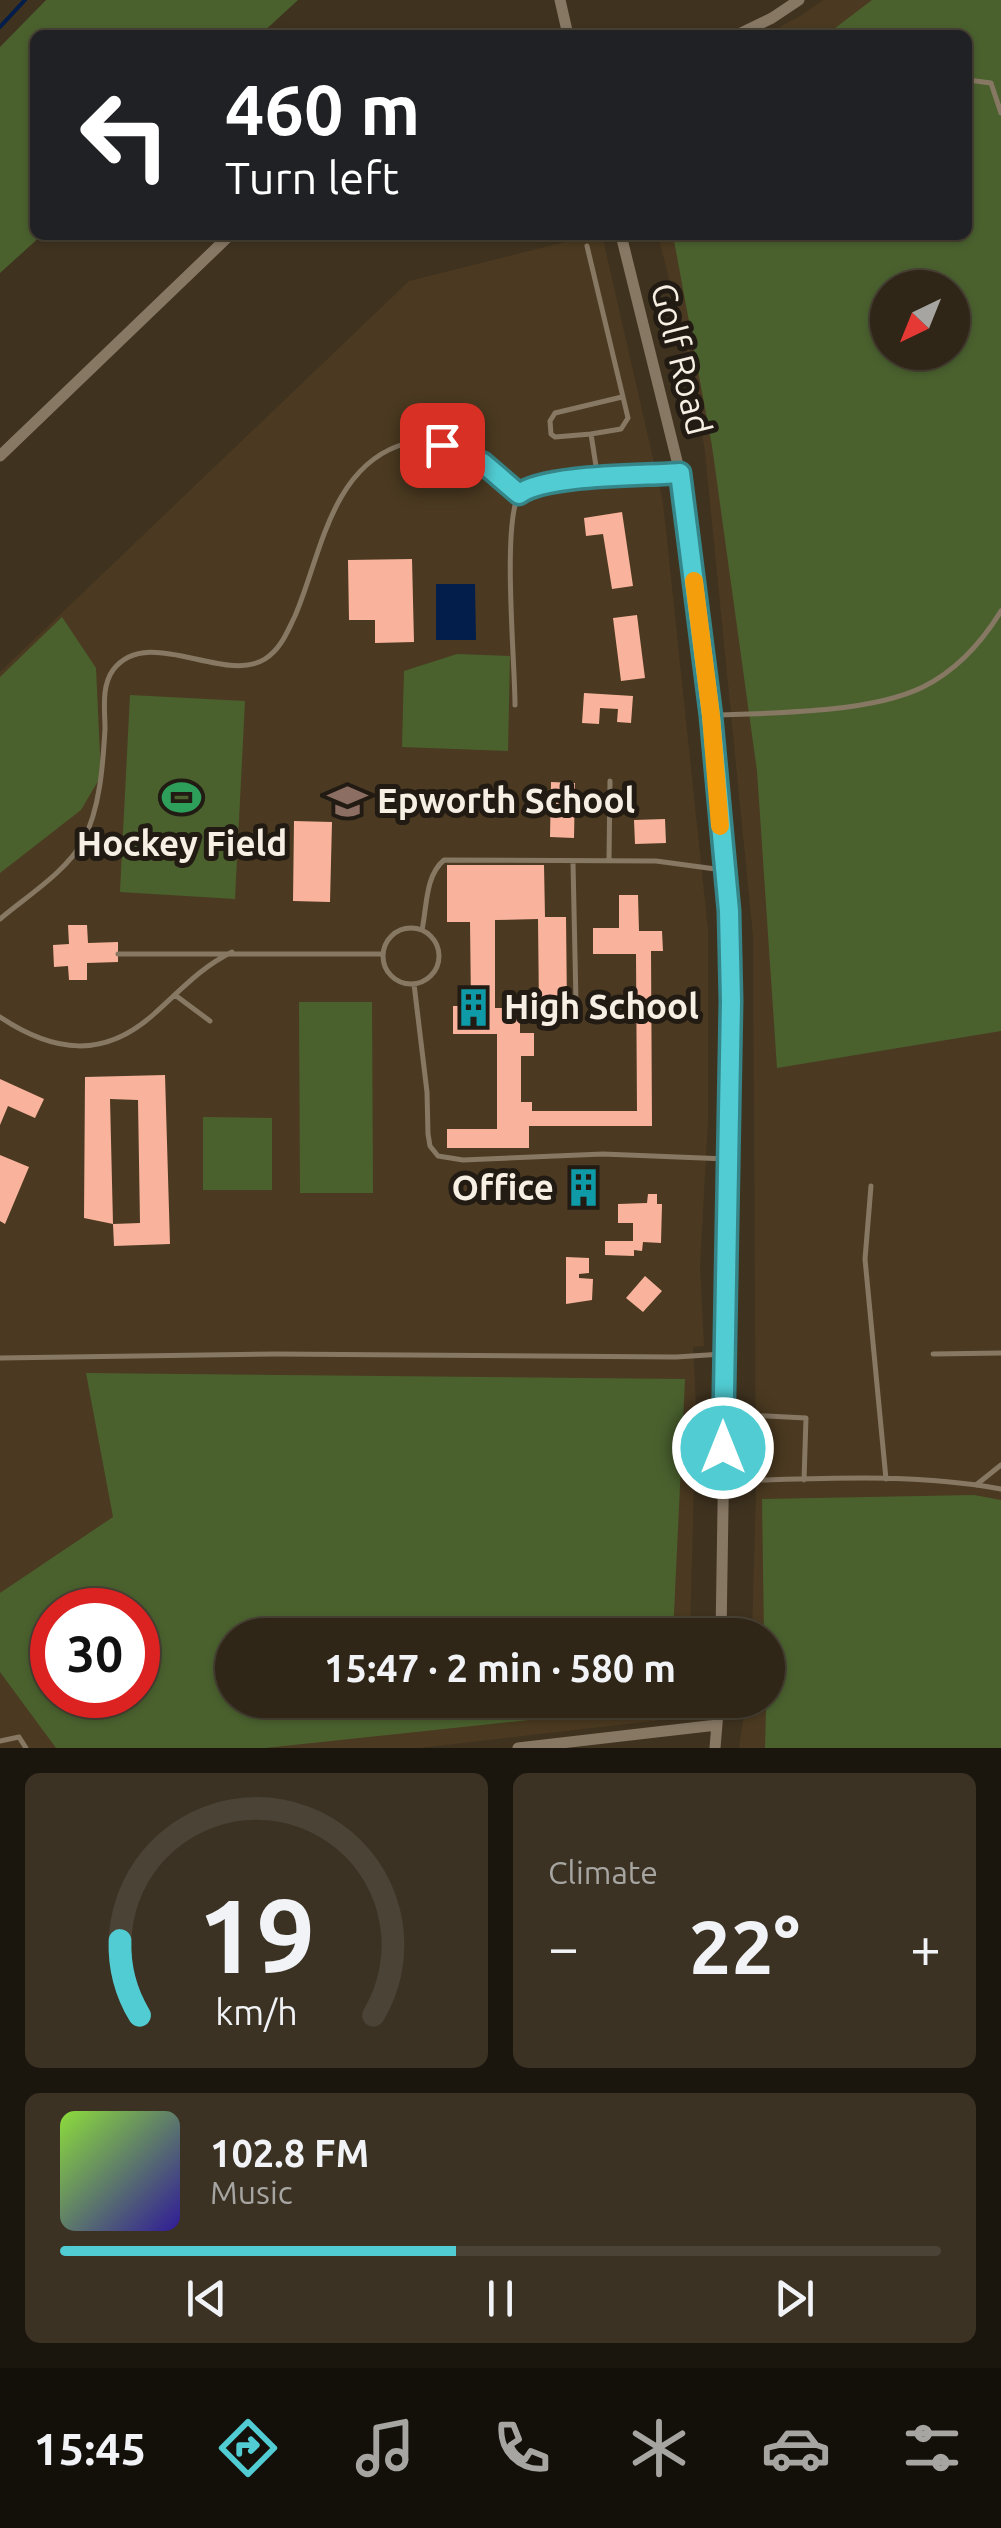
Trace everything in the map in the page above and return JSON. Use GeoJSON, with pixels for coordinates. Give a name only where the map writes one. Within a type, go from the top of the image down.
{"type":"FeatureCollection","features":[{"type":"Feature","properties":{"kind":"street"},"geometry":{"type":"LineString","coordinates":[[560,0],[567,30]]}},
{"type":"Feature","properties":{"kind":"street"},"geometry":{"type":"LineString","coordinates":[[747,30],[799,0]]}},
{"type":"Feature","properties":{"kind":"street"},"geometry":{"type":"LineString","coordinates":[[0,456],[225,240]]}},
{"type":"Feature","properties":{"kind":"street","name":"Golf Road"},"geometry":{"type":"LineString","coordinates":[[622,240],[680,473],[711,716],[729,911],[731,1001],[721,1618]]}},
{"type":"Feature","properties":{"kind":"street"},"geometry":{"type":"LineString","coordinates":[[716,1748],[718,1718]]}},
{"type":"Feature","properties":{"kind":"street"},"geometry":{"type":"LineString","coordinates":[[518,1748],[717,1724]]}},
{"type":"Feature","properties":{"kind":"lane"},"geometry":{"type":"LineString","coordinates":[[972,81],[991,83],[1001,113]]}},
{"type":"Feature","properties":{"kind":"lane"},"geometry":{"type":"LineString","coordinates":[[587,246],[622,397],[626,424],[591,434],[552,434],[550,420],[554,413],[622,397]]}},
{"type":"Feature","properties":{"kind":"lane"},"geometry":{"type":"LineString","coordinates":[[591,434],[598,479]]}},
{"type":"Feature","properties":{"kind":"lane"},"geometry":{"type":"LineString","coordinates":[[0,918],[64,863],[83,840],[96,801],[103,757],[107,681],[122,662],[146,653],[235,666],[260,662],[274,653],[299,606],[330,518],[356,474],[380,454],[403,444],[442,445],[483,463],[519,494]]}},
{"type":"Feature","properties":{"kind":"lane"},"geometry":{"type":"LineString","coordinates":[[515,705],[512,547],[513,508],[519,494],[536,485],[680,473]]}},
{"type":"Feature","properties":{"kind":"lane"},"geometry":{"type":"LineString","coordinates":[[711,716],[896,698],[923,687],[961,660],[981,641],[1001,611]]}},
{"type":"Feature","properties":{"kind":"lane"},"geometry":{"type":"LineString","coordinates":[[609,860],[610,781]]}},
{"type":"Feature","properties":{"kind":"lane"},"geometry":{"type":"LineString","coordinates":[[422,930],[428,891],[444,860],[656,861],[723,870]]}},
{"type":"Feature","properties":{"kind":"lane"},"geometry":{"type":"LineString","coordinates":[[573,862],[576,1003]]}},
{"type":"Feature","properties":{"kind":"lane"},"geometry":{"type":"LineString","coordinates":[[404,928],[422,930],[435,942],[439,960],[430,976],[414,984],[395,979],[382,954],[389,937],[404,928]]}},
{"type":"Feature","properties":{"kind":"lane"},"geometry":{"type":"LineString","coordinates":[[0,1017],[39,1040],[69,1046],[97,1045],[134,1030],[204,967],[232,952]]}},
{"type":"Feature","properties":{"kind":"lane"},"geometry":{"type":"LineString","coordinates":[[118,954],[382,954]]}},
{"type":"Feature","properties":{"kind":"lane"},"geometry":{"type":"LineString","coordinates":[[414,984],[428,1134],[430,1146],[438,1156],[463,1160],[603,1154],[727,1158]]}},
{"type":"Feature","properties":{"kind":"lane"},"geometry":{"type":"LineString","coordinates":[[175,994],[210,1021]]}},
{"type":"Feature","properties":{"kind":"lane"},"geometry":{"type":"LineString","coordinates":[[871,1186],[865,1259],[886,1479]]}},
{"type":"Feature","properties":{"kind":"lane"},"geometry":{"type":"LineString","coordinates":[[933,1354],[1001,1352]]}},
{"type":"Feature","properties":{"kind":"lane"},"geometry":{"type":"LineString","coordinates":[[0,1358],[723,1354]]}},
{"type":"Feature","properties":{"kind":"lane"},"geometry":{"type":"LineString","coordinates":[[723,1414],[806,1418],[804,1480]]}},
{"type":"Feature","properties":{"kind":"lane"},"geometry":{"type":"LineString","coordinates":[[976,1485],[1001,1465]]}},
{"type":"Feature","properties":{"kind":"lane"},"geometry":{"type":"LineString","coordinates":[[722,1481],[886,1479],[1001,1489]]}},
{"type":"Feature","properties":{"kind":"lane"},"geometry":{"type":"LineString","coordinates":[[0,1741],[19,1737],[26,1748]]}},
{"type":"Feature","properties":{"kind":"shaded area"},"geometry":{"type":"Polygon","coordinates":[[[823,0],[1001,0],[1001,1748],[739,1748],[743,1718],[785,1718],[785,1618],[752,1618],[756,1492],[753,936],[705,452],[693,375],[659,240],[972,240],[972,30],[774,30],[823,0]]]}},
{"type":"Feature","properties":{"kind":"shaded area","name":"Epworth School"},"geometry":{"type":"Polygon","coordinates":[[[573,240],[603,240],[663,502],[708,930],[708,1121],[700,1266],[704,1346],[693,1347],[696,1406],[690,1618],[215,1618],[215,1718],[678,1718],[420,1748],[0,1748],[0,672],[409,281],[573,240]]]}},
{"type":"Feature","properties":{"kind":"green space"},"geometry":{"type":"Polygon","coordinates":[[[46,0],[298,0],[265,30],[30,30],[30,240],[36,240],[0,273],[0,47],[46,0]]]}},
{"type":"Feature","properties":{"kind":"green space"},"geometry":{"type":"Polygon","coordinates":[[[872,0],[1001,0],[1001,1031],[777,1068],[757,771],[712,446],[674,240],[972,240],[972,30],[833,30],[872,0]]]}},
{"type":"Feature","properties":{"kind":"green space"},"geometry":{"type":"Polygon","coordinates":[[[62,617],[96,668],[101,776],[81,810],[0,873],[0,677],[62,617]]]}},
{"type":"Feature","properties":{"kind":"green space"},"geometry":{"type":"Polygon","coordinates":[[[457,654],[510,656],[508,751],[402,747],[404,671],[457,654]]]}},
{"type":"Feature","properties":{"kind":"green space","name":"Hockey Field"},"geometry":{"type":"Polygon","coordinates":[[[130,695],[245,701],[235,899],[120,892],[130,695]]]}},
{"type":"Feature","properties":{"kind":"green space"},"geometry":{"type":"Polygon","coordinates":[[[299,1002],[372,1002],[373,1193],[300,1193],[299,1002]]]}},
{"type":"Feature","properties":{"kind":"green space"},"geometry":{"type":"Polygon","coordinates":[[[203,1117],[272,1118],[272,1190],[203,1190],[203,1117]]]}},
{"type":"Feature","properties":{"kind":"green space"},"geometry":{"type":"Polygon","coordinates":[[[86,1373],[685,1379],[674,1618],[215,1618],[215,1718],[548,1718],[265,1748],[56,1748],[34,1718],[160,1718],[160,1588],[30,1588],[30,1713],[0,1672],[0,1593],[113,1517],[86,1373]]]}},
{"type":"Feature","properties":{"kind":"green space"},"geometry":{"type":"Polygon","coordinates":[[[974,1495],[1001,1500],[1001,1748],[765,1748],[766,1718],[785,1718],[785,1618],[764,1618],[762,1499],[974,1495]]]}},
{"type":"Feature","properties":{"kind":"water"},"geometry":{"type":"Polygon","coordinates":[[[436,584],[475,584],[476,640],[436,640],[436,584]]]}},
{"type":"Feature","properties":{"kind":"building"},"geometry":{"type":"Polygon","coordinates":[[[622,512],[633,586],[612,589],[603,534],[586,536],[584,518],[622,512]]]}},
{"type":"Feature","properties":{"kind":"building"},"geometry":{"type":"Polygon","coordinates":[[[412,559],[414,642],[375,643],[375,620],[349,620],[348,560],[412,559]]]}},
{"type":"Feature","properties":{"kind":"building"},"geometry":{"type":"Polygon","coordinates":[[[637,615],[645,678],[621,681],[613,618],[637,615]]]}},
{"type":"Feature","properties":{"kind":"building"},"geometry":{"type":"Polygon","coordinates":[[[584,693],[633,696],[631,723],[617,722],[618,709],[600,708],[599,724],[582,723],[584,693]]]}},
{"type":"Feature","properties":{"kind":"building"},"geometry":{"type":"Polygon","coordinates":[[[551,782],[575,783],[574,838],[550,837],[551,782]]]}},
{"type":"Feature","properties":{"kind":"building"},"geometry":{"type":"Polygon","coordinates":[[[665,819],[666,843],[635,844],[634,820],[665,819]]]}},
{"type":"Feature","properties":{"kind":"building"},"geometry":{"type":"Polygon","coordinates":[[[294,821],[332,822],[330,902],[293,901],[294,821]]]}},
{"type":"Feature","properties":{"kind":"building","name":"High School"},"geometry":{"type":"Polygon","coordinates":[[[447,865],[544,865],[545,917],[566,917],[567,1009],[539,1009],[538,919],[495,920],[495,1008],[520,1008],[520,1033],[534,1033],[534,1056],[521,1056],[521,1102],[532,1102],[532,1111],[637,1111],[636,954],[593,954],[593,928],[619,928],[619,895],[638,895],[639,931],[662,931],[663,951],[651,951],[652,1126],[529,1126],[529,1148],[447,1148],[447,1129],[497,1129],[497,1034],[453,1034],[453,1006],[471,1006],[470,922],[447,922],[447,865]]]}},
{"type":"Feature","properties":{"kind":"building"},"geometry":{"type":"Polygon","coordinates":[[[68,925],[87,925],[88,943],[118,942],[118,962],[87,963],[87,980],[69,980],[68,966],[54,967],[53,945],[69,944],[68,925]]]}},
{"type":"Feature","properties":{"kind":"building"},"geometry":{"type":"Polygon","coordinates":[[[165,1075],[170,1244],[114,1246],[113,1224],[84,1218],[85,1077],[165,1075]],[[110,1099],[113,1224],[140,1223],[138,1100],[110,1099]]]}},
{"type":"Feature","properties":{"kind":"building"},"geometry":{"type":"Polygon","coordinates":[[[0,1079],[44,1099],[35,1118],[8,1106],[0,1125],[0,1079]]]}},
{"type":"Feature","properties":{"kind":"building"},"geometry":{"type":"Polygon","coordinates":[[[0,1155],[29,1167],[5,1224],[0,1221],[0,1155]]]}},
{"type":"Feature","properties":{"kind":"building","name":"Office"},"geometry":{"type":"Polygon","coordinates":[[[575,1180],[595,1183],[592,1201],[576,1199],[575,1180]]]}},
{"type":"Feature","properties":{"kind":"building"},"geometry":{"type":"Polygon","coordinates":[[[648,1194],[657,1194],[657,1204],[662,1204],[661,1243],[643,1242],[642,1251],[634,1250],[634,1256],[605,1255],[605,1241],[633,1241],[633,1223],[618,1223],[618,1204],[647,1203],[648,1194]]]}},
{"type":"Feature","properties":{"kind":"building"},"geometry":{"type":"Polygon","coordinates":[[[566,1257],[589,1258],[589,1273],[579,1274],[579,1278],[593,1279],[592,1300],[566,1304],[566,1257]]]}},
{"type":"Feature","properties":{"kind":"building"},"geometry":{"type":"Polygon","coordinates":[[[645,1276],[662,1291],[643,1312],[626,1298],[645,1276]]]}},
{"type":"Feature","properties":{"kind":"waterway"},"geometry":{"type":"LineString","coordinates":[[0,27],[25,0]]}},
{"type":"Feature","properties":{"kind":"slow traffic"},"geometry":{"type":"LineString","coordinates":[[694,581],[720,826]]}},
{"type":"Feature","properties":{"kind":"place","name":"Hockey Field"},"geometry":{"type":"Point","coordinates":[182,797]}},
{"type":"Feature","properties":{"kind":"place","name":"Epworth School"},"geometry":{"type":"Point","coordinates":[347,801]}},
{"type":"Feature","properties":{"kind":"place","name":"High School"},"geometry":{"type":"Point","coordinates":[474,1007]}},
{"type":"Feature","properties":{"kind":"place","name":"Office"},"geometry":{"type":"Point","coordinates":[584,1188]}},
{"type":"Feature","properties":{"kind":"route"},"geometry":{"type":"LineString","coordinates":[[442,445],[483,463],[519,494],[536,485],[558,482],[680,473],[711,716],[729,911],[731,1001],[723,1448]]}}]}
